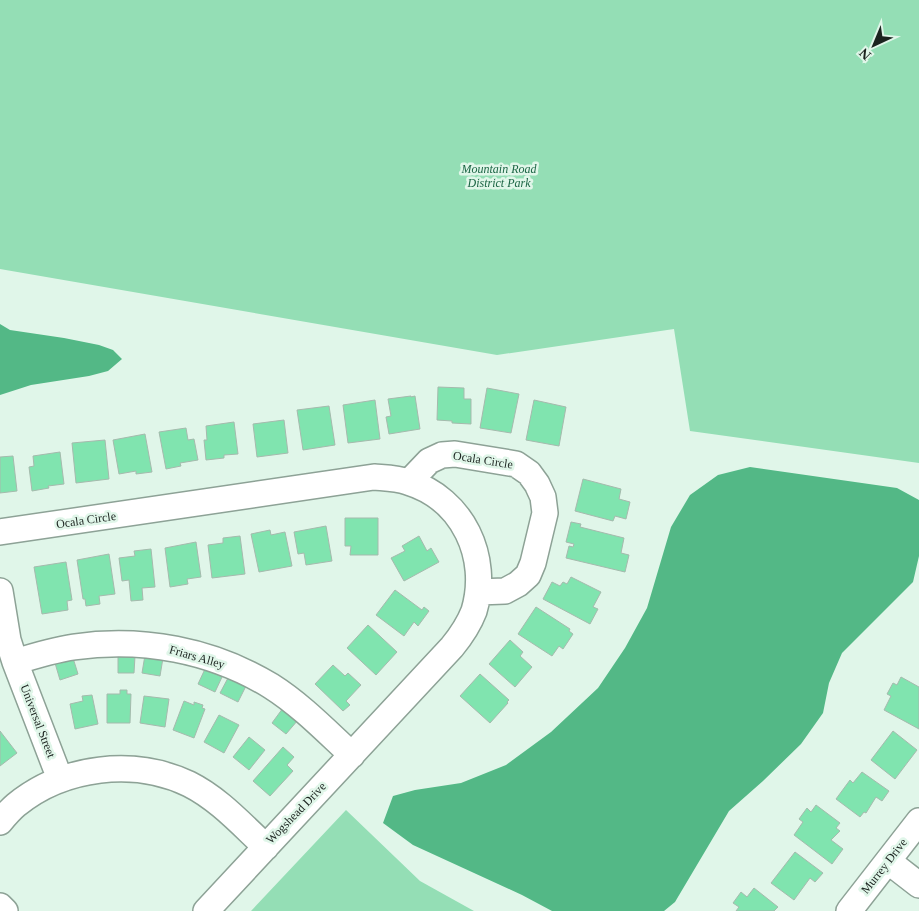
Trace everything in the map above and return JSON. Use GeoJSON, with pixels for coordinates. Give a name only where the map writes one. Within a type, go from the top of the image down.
{"type":"FeatureCollection","features":[{"type":"Feature","properties":{"kind":"street","name":"Ocala Circle"},"geometry":{"type":"LineString","coordinates":[[0,532],[374,477],[409,482],[427,490],[445,503],[460,518],[470,537],[477,557],[478,592],[505,590],[518,584],[528,575],[534,563],[546,513],[538,484],[529,473],[516,464],[455,454],[442,455],[429,461],[409,482]]}},
{"type":"Feature","properties":{"kind":"street"},"geometry":{"type":"LineString","coordinates":[[0,591],[11,671]]}},
{"type":"Feature","properties":{"kind":"street","name":"Wogshead Drive"},"geometry":{"type":"LineString","coordinates":[[0,822],[16,806],[37,791],[60,780],[86,772],[111,768],[139,770],[164,775],[190,785],[216,801],[266,847],[452,647],[467,625],[473,612],[478,592]]}},
{"type":"Feature","properties":{"kind":"street","name":"Friars Alley"},"geometry":{"type":"LineString","coordinates":[[11,671],[45,653],[72,647],[108,643],[141,644],[177,649],[212,659],[271,686],[299,706],[352,755]]}},
{"type":"Feature","properties":{"kind":"street","name":"Universal Street"},"geometry":{"type":"LineString","coordinates":[[11,671],[60,780]]}},
{"type":"Feature","properties":{"kind":"street","name":"Murrey Drive"},"geometry":{"type":"LineString","coordinates":[[849,911],[919,820]]}},
{"type":"Feature","properties":{"kind":"street"},"geometry":{"type":"LineString","coordinates":[[206,911],[266,847]]}},
{"type":"Feature","properties":{"kind":"street"},"geometry":{"type":"LineString","coordinates":[[888,861],[919,885]]}},
{"type":"Feature","properties":{"kind":"street"},"geometry":{"type":"LineString","coordinates":[[0,906],[5,911]]}},
{"type":"Feature","properties":{"kind":"green space","name":"Mountain Road District Park"},"geometry":{"type":"Polygon","coordinates":[[[0,0],[919,0],[919,463],[690,431],[674,329],[497,355],[0,269],[0,0]]]}},
{"type":"Feature","properties":{"kind":"green space"},"geometry":{"type":"Polygon","coordinates":[[[346,810],[420,881],[474,911],[251,911],[346,810]]]}},
{"type":"Feature","properties":{"kind":"shaded area"},"geometry":{"type":"Polygon","coordinates":[[[0,324],[10,330],[99,345],[113,350],[122,359],[108,371],[89,376],[31,385],[0,395],[0,324]]]}},
{"type":"Feature","properties":{"kind":"shaded area"},"geometry":{"type":"Polygon","coordinates":[[[750,467],[897,488],[919,500],[919,556],[913,582],[842,653],[829,683],[823,713],[801,744],[729,811],[675,902],[664,911],[552,911],[522,895],[413,845],[383,823],[393,796],[415,790],[461,783],[506,765],[551,732],[598,688],[625,648],[647,608],[671,527],[690,495],[718,475],[750,467]]]}},
{"type":"Feature","properties":{"kind":"building"},"geometry":{"type":"Polygon","coordinates":[[[438,387],[464,388],[464,399],[471,399],[471,424],[437,420],[438,387]]]}},
{"type":"Feature","properties":{"kind":"building"},"geometry":{"type":"Polygon","coordinates":[[[487,388],[519,394],[511,433],[480,428],[487,388]]]}},
{"type":"Feature","properties":{"kind":"building"},"geometry":{"type":"Polygon","coordinates":[[[415,396],[420,429],[389,434],[386,417],[391,416],[388,399],[415,396]]]}},
{"type":"Feature","properties":{"kind":"building"},"geometry":{"type":"Polygon","coordinates":[[[375,400],[380,439],[348,443],[343,405],[375,400]]]}},
{"type":"Feature","properties":{"kind":"building"},"geometry":{"type":"Polygon","coordinates":[[[534,400],[566,407],[559,446],[526,440],[534,400]]]}},
{"type":"Feature","properties":{"kind":"building"},"geometry":{"type":"Polygon","coordinates":[[[329,406],[335,445],[303,450],[297,410],[329,406]]]}},
{"type":"Feature","properties":{"kind":"building"},"geometry":{"type":"Polygon","coordinates":[[[284,420],[288,453],[257,457],[253,424],[284,420]]]}},
{"type":"Feature","properties":{"kind":"building"},"geometry":{"type":"Polygon","coordinates":[[[234,422],[238,454],[224,455],[224,458],[206,460],[204,440],[207,440],[206,426],[234,422]]]}},
{"type":"Feature","properties":{"kind":"building"},"geometry":{"type":"Polygon","coordinates":[[[186,428],[188,440],[194,439],[198,460],[180,463],[181,466],[166,469],[159,432],[186,428]]]}},
{"type":"Feature","properties":{"kind":"building"},"geometry":{"type":"Polygon","coordinates":[[[145,434],[152,472],[136,474],[136,471],[119,474],[113,440],[145,434]]]}},
{"type":"Feature","properties":{"kind":"building"},"geometry":{"type":"Polygon","coordinates":[[[105,440],[109,479],[76,483],[72,443],[105,440]]]}},
{"type":"Feature","properties":{"kind":"building"},"geometry":{"type":"Polygon","coordinates":[[[60,452],[64,484],[32,491],[29,467],[34,466],[33,456],[60,452]]]}},
{"type":"Feature","properties":{"kind":"building"},"geometry":{"type":"Polygon","coordinates":[[[13,456],[17,491],[0,493],[0,457],[13,456]]]}},
{"type":"Feature","properties":{"kind":"building"},"geometry":{"type":"Polygon","coordinates":[[[583,479],[621,489],[619,499],[630,502],[626,519],[615,516],[613,521],[575,511],[583,479]]]}},
{"type":"Feature","properties":{"kind":"building"},"geometry":{"type":"Polygon","coordinates":[[[345,518],[378,518],[378,555],[350,555],[351,546],[345,546],[345,518]]]}},
{"type":"Feature","properties":{"kind":"building"},"geometry":{"type":"Polygon","coordinates":[[[571,522],[581,524],[580,527],[624,538],[621,553],[629,555],[625,572],[566,558],[569,546],[573,547],[574,544],[566,542],[571,522]]]}},
{"type":"Feature","properties":{"kind":"building"},"geometry":{"type":"Polygon","coordinates":[[[326,526],[332,561],[306,565],[304,553],[298,554],[294,532],[326,526]]]}},
{"type":"Feature","properties":{"kind":"building"},"geometry":{"type":"Polygon","coordinates":[[[270,530],[271,535],[285,532],[292,566],[259,572],[251,534],[270,530]]]}},
{"type":"Feature","properties":{"kind":"building"},"geometry":{"type":"Polygon","coordinates":[[[240,536],[245,574],[212,578],[208,545],[223,543],[223,538],[240,536]]]}},
{"type":"Feature","properties":{"kind":"building"},"geometry":{"type":"Polygon","coordinates":[[[419,536],[427,551],[431,548],[439,562],[404,581],[391,558],[405,551],[402,546],[419,536]]]}},
{"type":"Feature","properties":{"kind":"building"},"geometry":{"type":"Polygon","coordinates":[[[196,542],[201,577],[187,579],[188,584],[170,587],[165,548],[196,542]]]}},
{"type":"Feature","properties":{"kind":"building"},"geometry":{"type":"Polygon","coordinates":[[[151,549],[155,587],[142,588],[143,600],[131,601],[129,580],[122,581],[119,558],[135,556],[134,551],[151,549]]]}},
{"type":"Feature","properties":{"kind":"building"},"geometry":{"type":"Polygon","coordinates":[[[109,554],[115,594],[99,596],[100,604],[86,606],[85,599],[83,599],[77,560],[109,554]]]}},
{"type":"Feature","properties":{"kind":"building"},"geometry":{"type":"Polygon","coordinates":[[[66,562],[72,600],[67,601],[68,610],[42,614],[34,567],[66,562]]]}},
{"type":"Feature","properties":{"kind":"building"},"geometry":{"type":"Polygon","coordinates":[[[571,577],[601,592],[593,607],[598,609],[590,624],[543,599],[552,582],[560,586],[563,582],[567,584],[571,577]]]}},
{"type":"Feature","properties":{"kind":"building"},"geometry":{"type":"Polygon","coordinates":[[[395,590],[422,610],[424,607],[429,611],[418,626],[414,622],[404,636],[376,615],[395,590]]]}},
{"type":"Feature","properties":{"kind":"building"},"geometry":{"type":"Polygon","coordinates":[[[536,607],[570,629],[569,631],[573,634],[563,649],[559,646],[552,656],[518,634],[536,607]]]}},
{"type":"Feature","properties":{"kind":"building"},"geometry":{"type":"Polygon","coordinates":[[[368,625],[397,652],[376,675],[347,648],[368,625]]]}},
{"type":"Feature","properties":{"kind":"building"},"geometry":{"type":"Polygon","coordinates":[[[510,640],[523,652],[520,656],[532,667],[515,687],[489,664],[510,640]]]}},
{"type":"Feature","properties":{"kind":"building"},"geometry":{"type":"Polygon","coordinates":[[[145,655],[163,658],[160,676],[142,673],[145,655]]]}},
{"type":"Feature","properties":{"kind":"building"},"geometry":{"type":"Polygon","coordinates":[[[118,656],[135,656],[134,673],[118,673],[118,656]]]}},
{"type":"Feature","properties":{"kind":"building"},"geometry":{"type":"Polygon","coordinates":[[[73,658],[78,674],[60,680],[55,663],[73,658]]]}},
{"type":"Feature","properties":{"kind":"building"},"geometry":{"type":"Polygon","coordinates":[[[333,665],[345,676],[348,673],[361,685],[346,701],[350,705],[343,711],[315,684],[333,665]]]}},
{"type":"Feature","properties":{"kind":"building"},"geometry":{"type":"Polygon","coordinates":[[[205,669],[222,677],[215,692],[198,684],[205,669]]]}},
{"type":"Feature","properties":{"kind":"building"},"geometry":{"type":"Polygon","coordinates":[[[480,674],[509,700],[490,723],[460,696],[480,674]]]}},
{"type":"Feature","properties":{"kind":"building"},"geometry":{"type":"Polygon","coordinates":[[[901,677],[919,687],[919,729],[884,710],[891,696],[887,694],[893,683],[897,685],[901,677]]]}},
{"type":"Feature","properties":{"kind":"building"},"geometry":{"type":"Polygon","coordinates":[[[228,678],[246,686],[238,702],[220,693],[228,678]]]}},
{"type":"Feature","properties":{"kind":"building"},"geometry":{"type":"Polygon","coordinates":[[[120,690],[127,690],[127,694],[131,694],[130,723],[107,723],[107,694],[120,694],[120,690]]]}},
{"type":"Feature","properties":{"kind":"building"},"geometry":{"type":"Polygon","coordinates":[[[92,695],[98,724],[75,729],[70,704],[83,701],[82,696],[92,695]]]}},
{"type":"Feature","properties":{"kind":"building"},"geometry":{"type":"Polygon","coordinates":[[[144,696],[169,699],[165,727],[140,723],[144,696]]]}},
{"type":"Feature","properties":{"kind":"building"},"geometry":{"type":"Polygon","coordinates":[[[184,701],[194,705],[194,702],[203,705],[202,708],[205,709],[194,738],[173,730],[184,701]]]}},
{"type":"Feature","properties":{"kind":"building"},"geometry":{"type":"Polygon","coordinates":[[[283,708],[298,720],[286,734],[272,723],[283,708]]]}},
{"type":"Feature","properties":{"kind":"building"},"geometry":{"type":"Polygon","coordinates":[[[219,715],[239,725],[224,753],[204,742],[219,715]]]}},
{"type":"Feature","properties":{"kind":"building"},"geometry":{"type":"Polygon","coordinates":[[[0,731],[17,753],[0,766],[0,731]]]}},
{"type":"Feature","properties":{"kind":"building"},"geometry":{"type":"Polygon","coordinates":[[[893,731],[917,750],[895,779],[871,760],[893,731]]]}},
{"type":"Feature","properties":{"kind":"building"},"geometry":{"type":"Polygon","coordinates":[[[249,737],[265,750],[249,770],[233,757],[249,737]]]}},
{"type":"Feature","properties":{"kind":"building"},"geometry":{"type":"Polygon","coordinates":[[[283,747],[294,757],[287,765],[293,771],[270,796],[253,781],[283,747]]]}},
{"type":"Feature","properties":{"kind":"building"},"geometry":{"type":"Polygon","coordinates":[[[862,772],[889,791],[882,801],[876,797],[866,813],[864,812],[860,817],[836,799],[850,780],[853,783],[862,772]]]}},
{"type":"Feature","properties":{"kind":"building"},"geometry":{"type":"Polygon","coordinates":[[[816,805],[840,823],[836,828],[840,831],[831,840],[843,849],[832,864],[794,835],[803,822],[799,819],[807,808],[811,812],[816,805]]]}},
{"type":"Feature","properties":{"kind":"building"},"geometry":{"type":"Polygon","coordinates":[[[795,852],[823,873],[815,882],[810,878],[794,900],[771,883],[795,852]]]}},
{"type":"Feature","properties":{"kind":"building"},"geometry":{"type":"Polygon","coordinates":[[[754,888],[778,907],[774,911],[736,911],[739,907],[733,903],[741,892],[747,897],[754,888]]]}}]}
